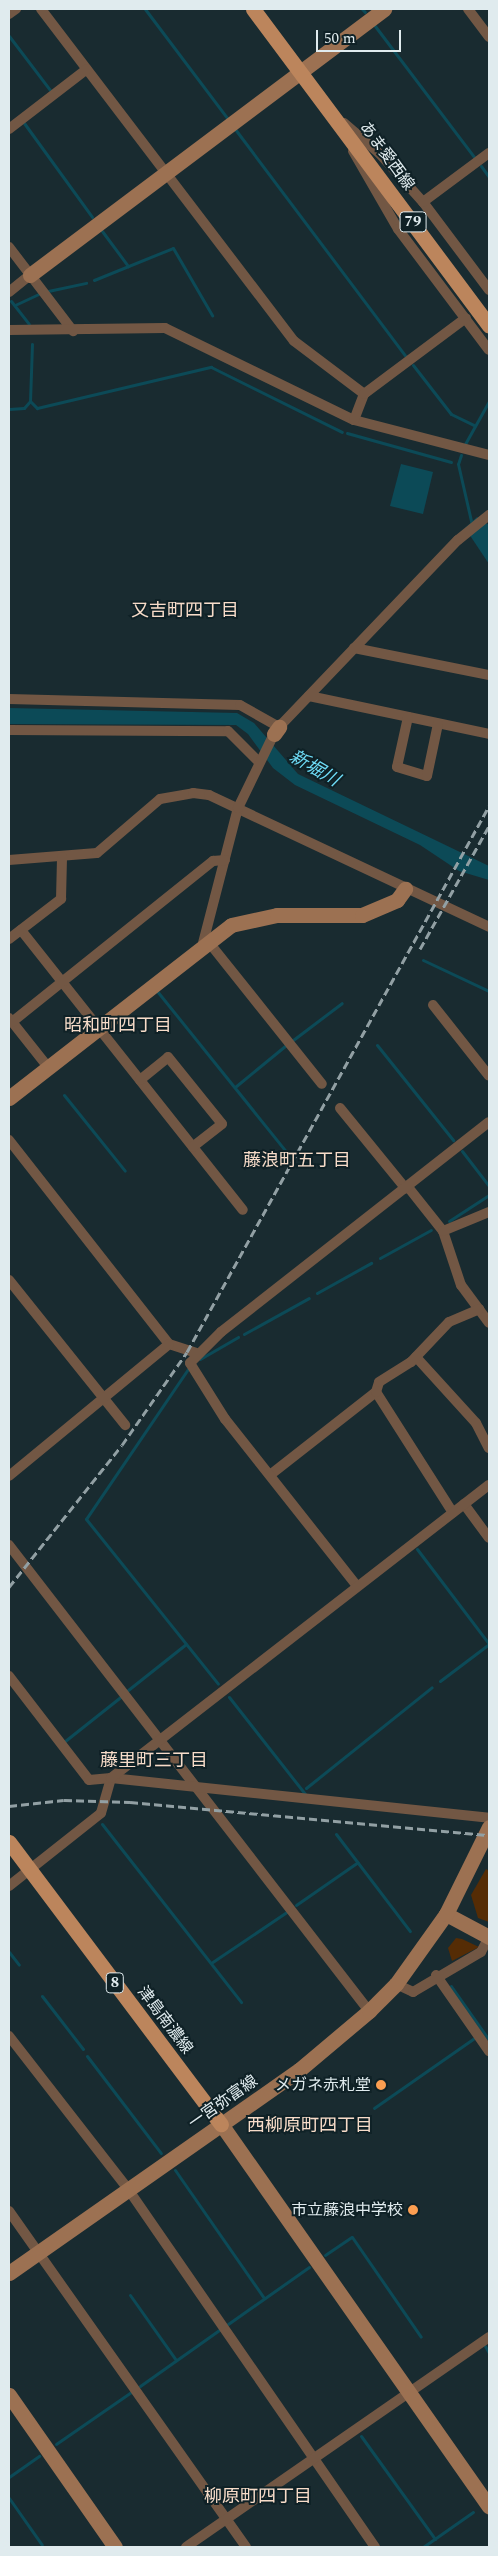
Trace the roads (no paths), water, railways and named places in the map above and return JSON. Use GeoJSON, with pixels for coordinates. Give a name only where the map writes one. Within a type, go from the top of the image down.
{"type":"FeatureCollection","features":[{"type":"Feature","properties":{"kind":"main road","name":"あま愛西線"},"geometry":{"type":"LineString","coordinates":[[253,9],[338,118],[489,326]]}},
{"type":"Feature","properties":{"kind":"main road","name":"津島南濃線"},"geometry":{"type":"LineString","coordinates":[[9,1842],[221,2124]]}},
{"type":"Feature","properties":{"kind":"street"},"geometry":{"type":"LineString","coordinates":[[9,14],[16,9]]}},
{"type":"Feature","properties":{"kind":"street"},"geometry":{"type":"LineString","coordinates":[[41,9],[294,341],[364,394]]}},
{"type":"Feature","properties":{"kind":"street"},"geometry":{"type":"LineString","coordinates":[[9,292],[384,9]]}},
{"type":"Feature","properties":{"kind":"street"},"geometry":{"type":"LineString","coordinates":[[468,9],[489,37]]}},
{"type":"Feature","properties":{"kind":"street"},"geometry":{"type":"LineString","coordinates":[[9,129],[87,69]]}},
{"type":"Feature","properties":{"kind":"street"},"geometry":{"type":"LineString","coordinates":[[338,118],[379,153],[423,202],[489,290]]}},
{"type":"Feature","properties":{"kind":"street"},"geometry":{"type":"LineString","coordinates":[[338,118],[366,180],[489,350]]}},
{"type":"Feature","properties":{"kind":"street"},"geometry":{"type":"LineString","coordinates":[[423,202],[489,153]]}},
{"type":"Feature","properties":{"kind":"street"},"geometry":{"type":"LineString","coordinates":[[9,247],[73,331]]}},
{"type":"Feature","properties":{"kind":"street"},"geometry":{"type":"LineString","coordinates":[[354,420],[364,394],[466,318]]}},
{"type":"Feature","properties":{"kind":"street"},"geometry":{"type":"LineString","coordinates":[[9,330],[73,331],[146,325],[184,334],[354,420],[489,456]]}},
{"type":"Feature","properties":{"kind":"street"},"geometry":{"type":"LineString","coordinates":[[205,941],[238,808],[259,758],[277,730],[354,648],[468,532],[488,516]]}},
{"type":"Feature","properties":{"kind":"street"},"geometry":{"type":"LineString","coordinates":[[354,648],[489,675]]}},
{"type":"Feature","properties":{"kind":"street"},"geometry":{"type":"LineString","coordinates":[[309,696],[489,734]]}},
{"type":"Feature","properties":{"kind":"street"},"geometry":{"type":"LineString","coordinates":[[9,698],[240,705],[277,730]]}},
{"type":"Feature","properties":{"kind":"street"},"geometry":{"type":"LineString","coordinates":[[408,717],[397,767],[426,776],[438,724]]}},
{"type":"Feature","properties":{"kind":"street"},"geometry":{"type":"LineString","coordinates":[[9,730],[228,731],[259,758]]}},
{"type":"Feature","properties":{"kind":"street"},"geometry":{"type":"LineString","coordinates":[[9,860],[97,853],[160,799],[171,795],[210,795],[405,889],[489,927]]}},
{"type":"Feature","properties":{"kind":"street"},"geometry":{"type":"LineString","coordinates":[[9,939],[60,898],[62,857]]}},
{"type":"Feature","properties":{"kind":"street"},"geometry":{"type":"LineString","coordinates":[[48,1067],[10,1020],[62,983],[213,861],[225,860]]}},
{"type":"Feature","properties":{"kind":"street"},"geometry":{"type":"LineString","coordinates":[[9,1098],[205,941],[256,917],[379,910],[397,900],[405,889]]}},
{"type":"Feature","properties":{"kind":"street"},"geometry":{"type":"LineString","coordinates":[[21,930],[243,1210]]}},
{"type":"Feature","properties":{"kind":"street"},"geometry":{"type":"LineString","coordinates":[[205,941],[322,1084]]}},
{"type":"Feature","properties":{"kind":"street"},"geometry":{"type":"LineString","coordinates":[[433,1005],[489,1076]]}},
{"type":"Feature","properties":{"kind":"street"},"geometry":{"type":"LineString","coordinates":[[140,1080],[168,1057],[222,1124],[193,1147]]}},
{"type":"Feature","properties":{"kind":"street"},"geometry":{"type":"LineString","coordinates":[[340,1108],[443,1232],[461,1286],[489,1323]]}},
{"type":"Feature","properties":{"kind":"street"},"geometry":{"type":"LineString","coordinates":[[357,1586],[225,1419],[190,1363],[197,1353],[489,1122]]}},
{"type":"Feature","properties":{"kind":"street"},"geometry":{"type":"LineString","coordinates":[[9,1140],[169,1344],[197,1353]]}},
{"type":"Feature","properties":{"kind":"street"},"geometry":{"type":"LineString","coordinates":[[443,1232],[489,1212]]}},
{"type":"Feature","properties":{"kind":"street"},"geometry":{"type":"LineString","coordinates":[[9,1280],[125,1425]]}},
{"type":"Feature","properties":{"kind":"street"},"geometry":{"type":"LineString","coordinates":[[270,1475],[376,1392],[379,1382],[416,1357],[449,1322],[479,1309]]}},
{"type":"Feature","properties":{"kind":"street"},"geometry":{"type":"LineString","coordinates":[[9,1476],[169,1344]]}},
{"type":"Feature","properties":{"kind":"street"},"geometry":{"type":"LineString","coordinates":[[416,1357],[476,1423],[489,1448]]}},
{"type":"Feature","properties":{"kind":"street"},"geometry":{"type":"LineString","coordinates":[[376,1392],[453,1513]]}},
{"type":"Feature","properties":{"kind":"street"},"geometry":{"type":"LineString","coordinates":[[9,1886],[101,1813],[112,1778],[162,1737],[489,1485]]}},
{"type":"Feature","properties":{"kind":"street"},"geometry":{"type":"LineString","coordinates":[[464,1504],[489,1538]]}},
{"type":"Feature","properties":{"kind":"street"},"geometry":{"type":"LineString","coordinates":[[9,1545],[162,1737],[370,2011]]}},
{"type":"Feature","properties":{"kind":"street"},"geometry":{"type":"LineString","coordinates":[[9,1676],[89,1780],[112,1778],[201,1789],[489,1818]]}},
{"type":"Feature","properties":{"kind":"street","name":"一宮弥富線"},"geometry":{"type":"LineString","coordinates":[[9,2273],[299,2070],[370,2011],[396,1984],[446,1914],[489,1827]]}},
{"type":"Feature","properties":{"kind":"street"},"geometry":{"type":"LineString","coordinates":[[396,1984],[409,1993],[436,1975],[481,1952],[489,1937],[446,1914]]}},
{"type":"Feature","properties":{"kind":"street"},"geometry":{"type":"LineString","coordinates":[[436,1975],[489,2051]]}},
{"type":"Feature","properties":{"kind":"street"},"geometry":{"type":"LineString","coordinates":[[9,2036],[128,2189],[375,2547]]}},
{"type":"Feature","properties":{"kind":"street"},"geometry":{"type":"LineString","coordinates":[[221,2124],[489,2507]]}},
{"type":"Feature","properties":{"kind":"street"},"geometry":{"type":"LineString","coordinates":[[9,2211],[40,2251],[246,2547]]}},
{"type":"Feature","properties":{"kind":"street"},"geometry":{"type":"LineString","coordinates":[[186,2547],[489,2337]]}},
{"type":"Feature","properties":{"kind":"street"},"geometry":{"type":"LineString","coordinates":[[9,2395],[115,2547]]}},
{"type":"Feature","properties":{"kind":"water"},"geometry":{"type":"Polygon","coordinates":[[[401,464],[433,472],[423,514],[390,506],[401,464]]]}},
{"type":"Feature","properties":{"kind":"water"},"geometry":{"type":"Polygon","coordinates":[[[477,517],[489,525],[489,564],[465,528],[477,517]]]}},
{"type":"Feature","properties":{"kind":"water"},"geometry":{"type":"Polygon","coordinates":[[[9,708],[237,713],[254,723],[298,774],[489,866],[489,880],[459,871],[420,845],[295,785],[273,768],[248,734],[236,725],[9,724],[9,708]]]}},
{"type":"Feature","properties":{"kind":"waterway"},"geometry":{"type":"LineString","coordinates":[[145,9],[227,118]]}},
{"type":"Feature","properties":{"kind":"waterway"},"geometry":{"type":"LineString","coordinates":[[362,9],[365,12]]}},
{"type":"Feature","properties":{"kind":"waterway"},"geometry":{"type":"LineString","coordinates":[[375,26],[475,158]]}},
{"type":"Feature","properties":{"kind":"waterway"},"geometry":{"type":"LineString","coordinates":[[9,36],[50,90]]}},
{"type":"Feature","properties":{"kind":"waterway"},"geometry":{"type":"LineString","coordinates":[[24,123],[92,217]]}},
{"type":"Feature","properties":{"kind":"waterway"},"geometry":{"type":"LineString","coordinates":[[235,129],[406,357]]}},
{"type":"Feature","properties":{"kind":"waterway"},"geometry":{"type":"LineString","coordinates":[[481,166],[489,177]]}},
{"type":"Feature","properties":{"kind":"waterway"},"geometry":{"type":"LineString","coordinates":[[102,231],[128,266]]}},
{"type":"Feature","properties":{"kind":"waterway"},"geometry":{"type":"LineString","coordinates":[[94,280],[173,248],[212,315]]}},
{"type":"Feature","properties":{"kind":"waterway"},"geometry":{"type":"LineString","coordinates":[[48,291],[86,283]]}},
{"type":"Feature","properties":{"kind":"waterway"},"geometry":{"type":"LineString","coordinates":[[15,305],[39,294]]}},
{"type":"Feature","properties":{"kind":"waterway"},"geometry":{"type":"LineString","coordinates":[[11,301],[29,324]]}},
{"type":"Feature","properties":{"kind":"waterway"},"geometry":{"type":"LineString","coordinates":[[32,344],[30,401],[37,408],[211,367],[342,432]]}},
{"type":"Feature","properties":{"kind":"waterway"},"geometry":{"type":"LineString","coordinates":[[413,365],[451,414],[474,425]]}},
{"type":"Feature","properties":{"kind":"waterway"},"geometry":{"type":"LineString","coordinates":[[9,409],[24,408],[30,401]]}},
{"type":"Feature","properties":{"kind":"waterway"},"geometry":{"type":"LineString","coordinates":[[465,444],[489,401]]}},
{"type":"Feature","properties":{"kind":"waterway"},"geometry":{"type":"LineString","coordinates":[[347,433],[451,462]]}},
{"type":"Feature","properties":{"kind":"waterway"},"geometry":{"type":"LineString","coordinates":[[461,455],[458,464],[472,525]]}},
{"type":"Feature","properties":{"kind":"waterway"},"geometry":{"type":"LineString","coordinates":[[423,960],[489,991]]}},
{"type":"Feature","properties":{"kind":"waterway"},"geometry":{"type":"LineString","coordinates":[[157,991],[293,1160]]}},
{"type":"Feature","properties":{"kind":"waterway"},"geometry":{"type":"LineString","coordinates":[[293,1040],[342,1003]]}},
{"type":"Feature","properties":{"kind":"waterway"},"geometry":{"type":"LineString","coordinates":[[377,1045],[453,1140]]}},
{"type":"Feature","properties":{"kind":"waterway"},"geometry":{"type":"LineString","coordinates":[[235,1087],[285,1046]]}},
{"type":"Feature","properties":{"kind":"waterway"},"geometry":{"type":"LineString","coordinates":[[64,1095],[125,1171]]}},
{"type":"Feature","properties":{"kind":"waterway"},"geometry":{"type":"LineString","coordinates":[[462,1151],[489,1186]]}},
{"type":"Feature","properties":{"kind":"waterway"},"geometry":{"type":"LineString","coordinates":[[449,1221],[489,1195]]}},
{"type":"Feature","properties":{"kind":"waterway"},"geometry":{"type":"LineString","coordinates":[[380,1258],[431,1230]]}},
{"type":"Feature","properties":{"kind":"waterway"},"geometry":{"type":"LineString","coordinates":[[317,1293],[371,1263]]}},
{"type":"Feature","properties":{"kind":"waterway"},"geometry":{"type":"LineString","coordinates":[[244,1334],[309,1298]]}},
{"type":"Feature","properties":{"kind":"waterway"},"geometry":{"type":"LineString","coordinates":[[200,1359],[238,1337]]}},
{"type":"Feature","properties":{"kind":"waterway"},"geometry":{"type":"LineString","coordinates":[[188,1369],[86,1519],[218,1684]]}},
{"type":"Feature","properties":{"kind":"waterway"},"geometry":{"type":"LineString","coordinates":[[417,1549],[489,1644]]}},
{"type":"Feature","properties":{"kind":"waterway"},"geometry":{"type":"LineString","coordinates":[[128,1690],[186,1644]]}},
{"type":"Feature","properties":{"kind":"waterway"},"geometry":{"type":"LineString","coordinates":[[440,1681],[489,1644]]}},
{"type":"Feature","properties":{"kind":"waterway"},"geometry":{"type":"LineString","coordinates":[[306,1788],[432,1687]]}},
{"type":"Feature","properties":{"kind":"waterway"},"geometry":{"type":"LineString","coordinates":[[65,1741],[123,1695]]}},
{"type":"Feature","properties":{"kind":"waterway"},"geometry":{"type":"LineString","coordinates":[[229,1697],[305,1794]]}},
{"type":"Feature","properties":{"kind":"waterway"},"geometry":{"type":"LineString","coordinates":[[102,1824],[241,2002]]}},
{"type":"Feature","properties":{"kind":"waterway"},"geometry":{"type":"LineString","coordinates":[[336,1834],[410,1931]]}},
{"type":"Feature","properties":{"kind":"waterway"},"geometry":{"type":"LineString","coordinates":[[296,1905],[358,1862]]}},
{"type":"Feature","properties":{"kind":"waterway"},"geometry":{"type":"LineString","coordinates":[[211,1963],[288,1911]]}},
{"type":"Feature","properties":{"kind":"waterway"},"geometry":{"type":"LineString","coordinates":[[9,1952],[19,1965]]}},
{"type":"Feature","properties":{"kind":"waterway"},"geometry":{"type":"LineString","coordinates":[[451,1986],[489,2040]]}},
{"type":"Feature","properties":{"kind":"waterway"},"geometry":{"type":"LineString","coordinates":[[42,1996],[83,2049]]}},
{"type":"Feature","properties":{"kind":"waterway"},"geometry":{"type":"LineString","coordinates":[[374,2108],[473,2039]]}},
{"type":"Feature","properties":{"kind":"waterway"},"geometry":{"type":"LineString","coordinates":[[87,2056],[161,2153]]}},
{"type":"Feature","properties":{"kind":"waterway"},"geometry":{"type":"LineString","coordinates":[[175,2170],[264,2298]]}},
{"type":"Feature","properties":{"kind":"waterway"},"geometry":{"type":"LineString","coordinates":[[325,2255],[352,2237],[421,2337]]}},
{"type":"Feature","properties":{"kind":"waterway"},"geometry":{"type":"LineString","coordinates":[[228,2324],[309,2267]]}},
{"type":"Feature","properties":{"kind":"waterway"},"geometry":{"type":"LineString","coordinates":[[130,2295],[176,2360]]}},
{"type":"Feature","properties":{"kind":"waterway"},"geometry":{"type":"LineString","coordinates":[[140,2386],[219,2330]]}},
{"type":"Feature","properties":{"kind":"waterway"},"geometry":{"type":"LineString","coordinates":[[485,2346],[489,2353]]}},
{"type":"Feature","properties":{"kind":"waterway"},"geometry":{"type":"LineString","coordinates":[[56,2444],[131,2392]]}},
{"type":"Feature","properties":{"kind":"waterway"},"geometry":{"type":"LineString","coordinates":[[361,2436],[435,2539]]}},
{"type":"Feature","properties":{"kind":"waterway"},"geometry":{"type":"LineString","coordinates":[[9,2477],[39,2456]]}},
{"type":"Feature","properties":{"kind":"waterway"},"geometry":{"type":"LineString","coordinates":[[9,2498],[42,2545]]}},
{"type":"Feature","properties":{"kind":"waterway"},"geometry":{"type":"LineString","coordinates":[[423,2547],[473,2512]]}},
{"type":"Feature","properties":{"kind":"railway"},"geometry":{"type":"LineString","coordinates":[[9,1587],[122,1445],[187,1352],[489,806]]}},
{"type":"Feature","properties":{"kind":"railway"},"geometry":{"type":"LineString","coordinates":[[420,949],[489,826]]}},
{"type":"Feature","properties":{"kind":"railway"},"geometry":{"type":"LineString","coordinates":[[9,1806],[64,1800],[130,1802],[489,1835]]}},
{"type":"Feature","properties":{"kind":"place","name":"メガネ赤札堂"},"geometry":{"type":"Point","coordinates":[381,2085]}},
{"type":"Feature","properties":{"kind":"place","name":"市立藤浪中学校"},"geometry":{"type":"Point","coordinates":[413,2210]}},
{"type":"Feature","properties":{"kind":"district","name":"又吉町四丁目"},"geometry":{"type":"Point","coordinates":[185,611]}},
{"type":"Feature","properties":{"kind":"district","name":"昭和町四丁目"},"geometry":{"type":"Point","coordinates":[118,1026]}},
{"type":"Feature","properties":{"kind":"district","name":"藤浪町五丁目"},"geometry":{"type":"Point","coordinates":[297,1161]}},
{"type":"Feature","properties":{"kind":"district","name":"藤里町三丁目"},"geometry":{"type":"Point","coordinates":[154,1761]}},
{"type":"Feature","properties":{"kind":"district","name":"西柳原町四丁目"},"geometry":{"type":"Point","coordinates":[310,2126]}},
{"type":"Feature","properties":{"kind":"district","name":"柳原町四丁目"},"geometry":{"type":"Point","coordinates":[258,2497]}},
{"type":"Feature","properties":{"kind":"water label","name":"新堀川"},"geometry":{"type":"Point","coordinates":[314,769]}}]}
